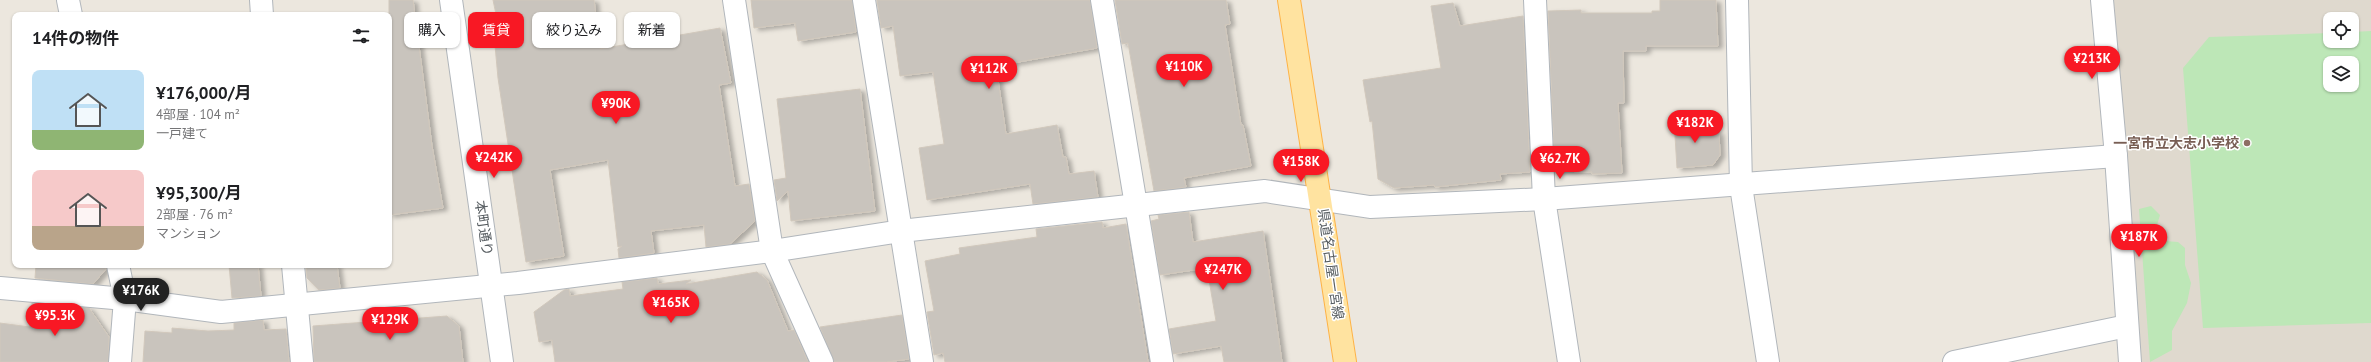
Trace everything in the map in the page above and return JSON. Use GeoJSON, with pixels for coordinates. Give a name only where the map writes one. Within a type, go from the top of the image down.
{"type":"FeatureCollection","features":[{"type":"Feature","properties":{"kind":"main road","name":"県道名古屋一宮線"},"geometry":{"type":"LineString","coordinates":[[1289,0],[1322,200],[1345,362]]}},
{"type":"Feature","properties":{"kind":"street"},"geometry":{"type":"LineString","coordinates":[[68,0],[70,12]]}},
{"type":"Feature","properties":{"kind":"street"},"geometry":{"type":"LineString","coordinates":[[260,0],[262,12]]}},
{"type":"Feature","properties":{"kind":"street","name":"本町通り"},"geometry":{"type":"LineString","coordinates":[[451,0],[493,286],[502,362]]}},
{"type":"Feature","properties":{"kind":"street"},"geometry":{"type":"LineString","coordinates":[[734,0],[772,251],[822,362]]}},
{"type":"Feature","properties":{"kind":"street"},"geometry":{"type":"LineString","coordinates":[[864,0],[922,362]]}},
{"type":"Feature","properties":{"kind":"street"},"geometry":{"type":"LineString","coordinates":[[1102,0],[1162,362]]}},
{"type":"Feature","properties":{"kind":"street"},"geometry":{"type":"LineString","coordinates":[[1535,0],[1544,199],[1570,362]]}},
{"type":"Feature","properties":{"kind":"street"},"geometry":{"type":"LineString","coordinates":[[1737,0],[1740,186],[1768,362]]}},
{"type":"Feature","properties":{"kind":"street"},"geometry":{"type":"LineString","coordinates":[[2102,0],[2116,156],[2130,362]]}},
{"type":"Feature","properties":{"kind":"street"},"geometry":{"type":"LineString","coordinates":[[0,288],[125,299],[221,312],[493,286],[772,251],[901,231],[1265,191],[1370,207],[1544,199],[1740,186],[2116,156]]}},
{"type":"Feature","properties":{"kind":"street"},"geometry":{"type":"LineString","coordinates":[[119,268],[125,299],[120,362]]}},
{"type":"Feature","properties":{"kind":"street"},"geometry":{"type":"LineString","coordinates":[[293,268],[298,305],[302,362]]}},
{"type":"Feature","properties":{"kind":"street"},"geometry":{"type":"LineString","coordinates":[[1954,362],[2127,326]]}},
{"type":"Feature","properties":{"kind":"shaded area","name":"一宮市立大志小学校"},"geometry":{"type":"Polygon","coordinates":[[[2111,0],[2371,0],[2371,362],[2140,362],[2111,0]]]}},
{"type":"Feature","properties":{"kind":"green space"},"geometry":{"type":"Polygon","coordinates":[[[2371,31],[2371,323],[2203,328],[2183,68],[2209,37],[2323,33],[2323,48],[2359,48],[2359,32],[2371,31]]]}},
{"type":"Feature","properties":{"kind":"green space"},"geometry":{"type":"Polygon","coordinates":[[[2151,206],[2160,215],[2155,232],[2165,241],[2178,242],[2185,248],[2185,265],[2191,283],[2187,303],[2172,331],[2172,350],[2150,362],[2139,209],[2151,206]]]}},
{"type":"Feature","properties":{"kind":"building"},"geometry":{"type":"Polygon","coordinates":[[[389,0],[413,0],[415,12],[404,12],[404,48],[419,48],[432,146],[443,208],[392,215],[392,12],[389,12],[389,0]]]}},
{"type":"Feature","properties":{"kind":"building"},"geometry":{"type":"Polygon","coordinates":[[[493,0],[594,0],[595,12],[532,12],[532,48],[600,49],[616,48],[616,46],[624,45],[624,48],[680,48],[680,35],[720,28],[731,83],[719,85],[735,186],[749,184],[755,221],[730,244],[706,247],[704,225],[651,231],[654,253],[619,258],[618,249],[622,246],[618,247],[608,160],[550,170],[564,256],[526,262],[498,78],[495,48],[524,48],[524,12],[496,12],[493,0]]]}},
{"type":"Feature","properties":{"kind":"building"},"geometry":{"type":"Polygon","coordinates":[[[751,0],[852,0],[856,32],[798,41],[795,23],[754,28],[751,0]]]}},
{"type":"Feature","properties":{"kind":"building"},"geometry":{"type":"Polygon","coordinates":[[[877,0],[1090,0],[1097,48],[996,66],[1006,134],[1057,125],[1063,157],[1066,157],[1069,174],[1094,171],[1098,197],[1033,204],[1030,184],[927,200],[919,148],[944,144],[933,72],[900,76],[893,26],[881,28],[877,0]]]}},
{"type":"Feature","properties":{"kind":"building"},"geometry":{"type":"Polygon","coordinates":[[[1115,0],[1226,0],[1230,24],[1225,25],[1241,125],[1243,125],[1251,166],[1184,178],[1186,187],[1154,191],[1128,43],[1122,44],[1115,0]]]}},
{"type":"Feature","properties":{"kind":"building"},"geometry":{"type":"Polygon","coordinates":[[[1660,0],[1716,0],[1718,46],[1646,46],[1646,51],[1623,51],[1624,103],[1618,103],[1622,173],[1592,174],[1592,172],[1555,171],[1548,11],[1581,10],[1581,13],[1652,13],[1652,11],[1660,11],[1660,0]]]}},
{"type":"Feature","properties":{"kind":"building"},"geometry":{"type":"Polygon","coordinates":[[[1453,3],[1460,26],[1523,16],[1530,172],[1500,174],[1501,180],[1435,187],[1434,185],[1394,188],[1378,179],[1372,121],[1370,122],[1363,80],[1441,68],[1431,6],[1453,3]]]}},
{"type":"Feature","properties":{"kind":"building"},"geometry":{"type":"Polygon","coordinates":[[[860,89],[875,211],[791,221],[788,191],[777,201],[774,180],[786,178],[777,99],[860,89]]]}},
{"type":"Feature","properties":{"kind":"building"},"geometry":{"type":"Polygon","coordinates":[[[1702,118],[1703,132],[1719,132],[1720,155],[1713,165],[1677,168],[1674,120],[1702,118]]]}},
{"type":"Feature","properties":{"kind":"building"},"geometry":{"type":"Polygon","coordinates":[[[1189,212],[1193,242],[1263,231],[1282,362],[1224,362],[1221,346],[1173,354],[1169,329],[1216,321],[1207,268],[1160,275],[1151,221],[1159,219],[1158,215],[1189,212]]]}},
{"type":"Feature","properties":{"kind":"building"},"geometry":{"type":"Polygon","coordinates":[[[1102,222],[1103,228],[1126,224],[1148,362],[945,362],[943,353],[934,355],[927,312],[934,311],[925,261],[960,254],[959,248],[1037,237],[1036,229],[1102,222]]]}},
{"type":"Feature","properties":{"kind":"building"},"geometry":{"type":"Polygon","coordinates":[[[36,268],[106,268],[93,284],[35,278],[36,268]]]}},
{"type":"Feature","properties":{"kind":"building"},"geometry":{"type":"Polygon","coordinates":[[[229,268],[258,268],[261,296],[232,298],[229,268]]]}},
{"type":"Feature","properties":{"kind":"building"},"geometry":{"type":"Polygon","coordinates":[[[306,268],[337,268],[340,288],[319,290],[307,278],[306,268]]]}},
{"type":"Feature","properties":{"kind":"building"},"geometry":{"type":"Polygon","coordinates":[[[757,272],[767,280],[788,331],[794,330],[808,362],[555,362],[552,340],[539,342],[534,312],[564,290],[569,289],[570,296],[623,289],[622,282],[657,278],[658,284],[691,280],[686,284],[757,272]]]}},
{"type":"Feature","properties":{"kind":"building"},"geometry":{"type":"Polygon","coordinates":[[[32,303],[89,308],[109,337],[108,362],[0,362],[0,323],[30,327],[32,303]]]}},
{"type":"Feature","properties":{"kind":"building"},"geometry":{"type":"Polygon","coordinates":[[[902,315],[909,359],[886,362],[834,362],[820,327],[902,315]]]}},
{"type":"Feature","properties":{"kind":"building"},"geometry":{"type":"Polygon","coordinates":[[[447,316],[459,326],[463,362],[314,362],[313,326],[447,316]]]}},
{"type":"Feature","properties":{"kind":"building"},"geometry":{"type":"Polygon","coordinates":[[[263,320],[264,330],[286,329],[289,362],[143,362],[145,331],[172,333],[172,328],[208,331],[234,330],[234,323],[263,320]]]}},
{"type":"Feature","properties":{"kind":"place","name":"一宮市立大志小学校"},"geometry":{"type":"Point","coordinates":[2247,143]}}]}
